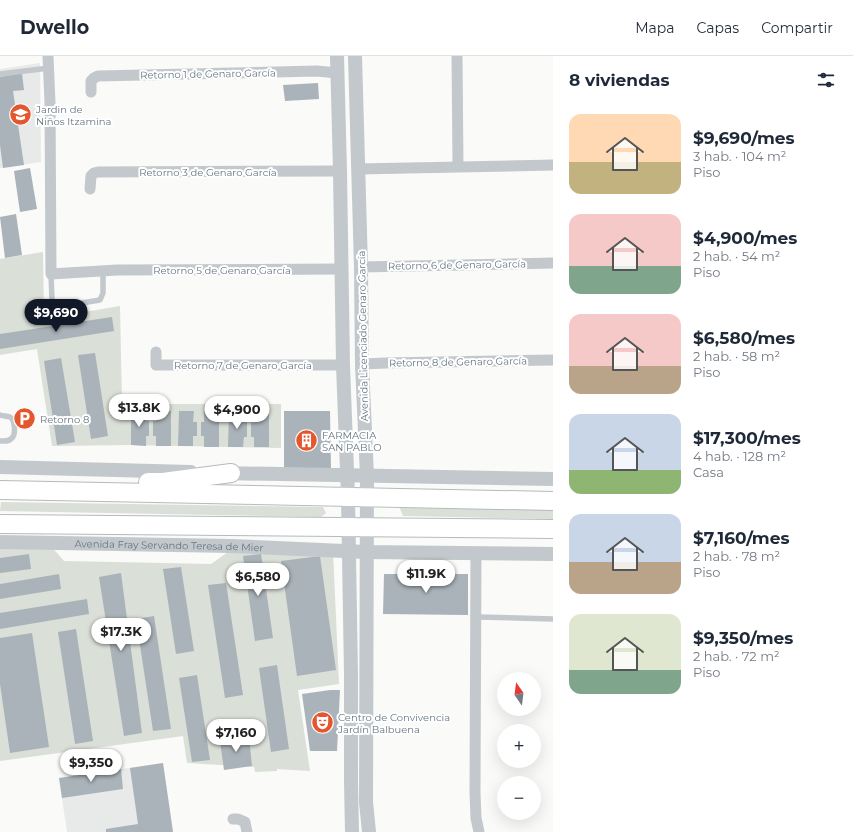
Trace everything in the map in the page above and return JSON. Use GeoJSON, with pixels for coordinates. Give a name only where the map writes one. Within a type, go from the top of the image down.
{"type":"FeatureCollection","features":[{"type":"Feature","properties":{"kind":"main road"},"geometry":{"type":"LineString","coordinates":[[0,490],[37,483],[163,482],[230,473]]}},
{"type":"Feature","properties":{"kind":"main road"},"geometry":{"type":"LineString","coordinates":[[0,490],[553,501]]}},
{"type":"Feature","properties":{"kind":"main road","name":"Avenida Fray Servando Teresa de Mier"},"geometry":{"type":"LineString","coordinates":[[0,524],[553,529]]}},
{"type":"Feature","properties":{"kind":"street"},"geometry":{"type":"LineString","coordinates":[[48,56],[51,274]]}},
{"type":"Feature","properties":{"kind":"street","name":"Avenida Licenciado Genaro García"},"geometry":{"type":"LineString","coordinates":[[337,56],[343,365],[348,497],[352,832]]}},
{"type":"Feature","properties":{"kind":"street","name":"Avenida Licenciado Genaro García"},"geometry":{"type":"LineString","coordinates":[[355,56],[361,267],[362,364],[367,476],[366,802],[369,832]]}},
{"type":"Feature","properties":{"kind":"street"},"geometry":{"type":"LineString","coordinates":[[457,56],[458,166]]}},
{"type":"Feature","properties":{"kind":"street","name":"Retorno 1 de Genaro García"},"geometry":{"type":"LineString","coordinates":[[91,92],[91,81],[98,76],[317,71],[337,73]]}},
{"type":"Feature","properties":{"kind":"street"},"geometry":{"type":"LineString","coordinates":[[358,169],[553,165]]}},
{"type":"Feature","properties":{"kind":"street","name":"Retorno 3 de Genaro García"},"geometry":{"type":"LineString","coordinates":[[90,189],[91,176],[98,172],[340,170]]}},
{"type":"Feature","properties":{"kind":"street"},"geometry":{"type":"LineString","coordinates":[[340,208],[359,206]]}},
{"type":"Feature","properties":{"kind":"street","name":"Retorno 6 de Genaro García"},"geometry":{"type":"LineString","coordinates":[[361,267],[553,263]]}},
{"type":"Feature","properties":{"kind":"street","name":"Retorno 5 de Genaro García"},"geometry":{"type":"LineString","coordinates":[[51,274],[103,271],[342,269]]}},
{"type":"Feature","properties":{"kind":"street","name":"Retorno 7 de Genaro García"},"geometry":{"type":"LineString","coordinates":[[156,352],[156,365],[343,365]]}},
{"type":"Feature","properties":{"kind":"street","name":"Retorno 8 de Genaro García"},"geometry":{"type":"LineString","coordinates":[[362,364],[553,360]]}},
{"type":"Feature","properties":{"kind":"street"},"geometry":{"type":"LineString","coordinates":[[0,466],[347,476],[553,479]]}},
{"type":"Feature","properties":{"kind":"street","name":"Avenida Fray Servando Teresa de Mier"},"geometry":{"type":"LineString","coordinates":[[0,542],[232,546],[366,552],[553,554]]}},
{"type":"Feature","properties":{"kind":"street"},"geometry":{"type":"LineString","coordinates":[[476,552],[477,617],[475,794],[476,818],[479,832]]}},
{"type":"Feature","properties":{"kind":"street"},"geometry":{"type":"LineString","coordinates":[[351,774],[367,774]]}},
{"type":"Feature","properties":{"kind":"street"},"geometry":{"type":"LineString","coordinates":[[233,819],[238,819],[245,822],[247,832]]}},
{"type":"Feature","properties":{"kind":"lane"},"geometry":{"type":"LineString","coordinates":[[0,74],[49,68]]}},
{"type":"Feature","properties":{"kind":"lane"},"geometry":{"type":"LineString","coordinates":[[51,274],[52,300],[54,306],[57,307],[100,300],[103,294],[103,271]]}},
{"type":"Feature","properties":{"kind":"lane"},"geometry":{"type":"LineString","coordinates":[[0,415],[13,420],[14,433],[14,437],[11,440],[0,442]]}},
{"type":"Feature","properties":{"kind":"lane"},"geometry":{"type":"LineString","coordinates":[[477,617],[553,619]]}},
{"type":"Feature","properties":{"kind":"shaded area","name":"Jardin de Niños Itzamina"},"geometry":{"type":"Polygon","coordinates":[[[40,63],[41,162],[0,168],[0,69],[40,63]]]}},
{"type":"Feature","properties":{"kind":"shaded area"},"geometry":{"type":"Polygon","coordinates":[[[43,252],[44,319],[120,306],[122,404],[281,404],[281,448],[131,445],[52,446],[37,349],[0,355],[0,259],[43,252]]]}},
{"type":"Feature","properties":{"kind":"shaded area"},"geometry":{"type":"Polygon","coordinates":[[[1,502],[323,507],[326,513],[321,517],[0,511],[1,502]]]}},
{"type":"Feature","properties":{"kind":"shaded area"},"geometry":{"type":"Polygon","coordinates":[[[553,504],[553,519],[403,516],[399,506],[553,504]]]}},
{"type":"Feature","properties":{"kind":"shaded area"},"geometry":{"type":"Polygon","coordinates":[[[0,544],[49,544],[64,561],[211,564],[228,552],[333,552],[339,684],[298,690],[310,771],[277,769],[277,771],[255,772],[254,767],[187,763],[183,736],[0,761],[0,544]]]}},
{"type":"Feature","properties":{"kind":"shaded area"},"geometry":{"type":"Polygon","coordinates":[[[163,763],[173,832],[67,832],[59,778],[163,763]]]}},
{"type":"Feature","properties":{"kind":"building"},"geometry":{"type":"Polygon","coordinates":[[[22,73],[24,90],[13,91],[24,165],[3,168],[0,145],[0,77],[22,73]]]}},
{"type":"Feature","properties":{"kind":"building"},"geometry":{"type":"Polygon","coordinates":[[[318,83],[319,99],[285,101],[283,85],[318,83]]]}},
{"type":"Feature","properties":{"kind":"building"},"geometry":{"type":"Polygon","coordinates":[[[30,168],[37,209],[20,212],[14,171],[30,168]]]}},
{"type":"Feature","properties":{"kind":"building"},"geometry":{"type":"Polygon","coordinates":[[[16,214],[22,255],[5,258],[0,217],[16,214]]]}},
{"type":"Feature","properties":{"kind":"building"},"geometry":{"type":"Polygon","coordinates":[[[112,317],[114,331],[0,349],[0,334],[112,317]]]}},
{"type":"Feature","properties":{"kind":"building"},"geometry":{"type":"Polygon","coordinates":[[[95,353],[108,436],[91,439],[78,355],[95,353]]]}},
{"type":"Feature","properties":{"kind":"building"},"geometry":{"type":"Polygon","coordinates":[[[61,358],[75,442],[57,445],[44,361],[61,358]]]}},
{"type":"Feature","properties":{"kind":"building"},"geometry":{"type":"Polygon","coordinates":[[[131,410],[146,410],[146,421],[149,421],[149,436],[146,436],[146,446],[131,445],[131,410]]]}},
{"type":"Feature","properties":{"kind":"building"},"geometry":{"type":"Polygon","coordinates":[[[156,411],[171,411],[171,446],[156,446],[156,436],[153,436],[153,421],[156,421],[156,411]]]}},
{"type":"Feature","properties":{"kind":"building"},"geometry":{"type":"Polygon","coordinates":[[[179,411],[194,411],[193,422],[197,422],[197,436],[193,436],[193,446],[178,446],[179,411]]]}},
{"type":"Feature","properties":{"kind":"building"},"geometry":{"type":"Polygon","coordinates":[[[204,411],[219,412],[219,447],[204,447],[204,436],[201,436],[201,422],[204,422],[204,411]]]}},
{"type":"Feature","properties":{"kind":"building","name":"FARMACIA SAN PABLO"},"geometry":{"type":"Polygon","coordinates":[[[284,411],[330,411],[331,471],[284,471],[284,411]]]}},
{"type":"Feature","properties":{"kind":"building"},"geometry":{"type":"Polygon","coordinates":[[[229,412],[244,412],[244,422],[247,422],[247,437],[244,437],[243,447],[228,447],[229,412]]]}},
{"type":"Feature","properties":{"kind":"building"},"geometry":{"type":"Polygon","coordinates":[[[254,412],[269,412],[269,447],[254,447],[254,437],[251,437],[251,422],[254,423],[254,412]]]}},
{"type":"Feature","properties":{"kind":"building"},"geometry":{"type":"Polygon","coordinates":[[[29,554],[31,569],[0,573],[0,558],[29,554]]]}},
{"type":"Feature","properties":{"kind":"building"},"geometry":{"type":"Polygon","coordinates":[[[261,554],[273,638],[255,641],[243,556],[261,554]]]}},
{"type":"Feature","properties":{"kind":"building"},"geometry":{"type":"Polygon","coordinates":[[[320,556],[336,670],[297,676],[281,561],[320,556]]]}},
{"type":"Feature","properties":{"kind":"building"},"geometry":{"type":"Polygon","coordinates":[[[181,567],[194,651],[176,654],[163,569],[181,567]]]}},
{"type":"Feature","properties":{"kind":"building"},"geometry":{"type":"Polygon","coordinates":[[[121,573],[142,733],[124,736],[99,577],[121,573]]]}},
{"type":"Feature","properties":{"kind":"building"},"geometry":{"type":"Polygon","coordinates":[[[59,574],[61,589],[0,599],[0,584],[59,574]]]}},
{"type":"Feature","properties":{"kind":"building"},"geometry":{"type":"Polygon","coordinates":[[[384,574],[468,574],[468,615],[383,614],[384,574]]]}},
{"type":"Feature","properties":{"kind":"building"},"geometry":{"type":"Polygon","coordinates":[[[226,583],[243,695],[225,698],[208,585],[226,583]]]}},
{"type":"Feature","properties":{"kind":"building"},"geometry":{"type":"Polygon","coordinates":[[[87,599],[89,614],[0,629],[0,613],[87,599]]]}},
{"type":"Feature","properties":{"kind":"building"},"geometry":{"type":"Polygon","coordinates":[[[154,616],[171,729],[153,731],[136,619],[154,616]]]}},
{"type":"Feature","properties":{"kind":"building"},"geometry":{"type":"Polygon","coordinates":[[[76,629],[93,741],[75,744],[58,632],[76,629]]]}},
{"type":"Feature","properties":{"kind":"building"},"geometry":{"type":"Polygon","coordinates":[[[32,633],[49,747],[10,753],[0,684],[0,638],[32,633]]]}},
{"type":"Feature","properties":{"kind":"building"},"geometry":{"type":"Polygon","coordinates":[[[277,665],[289,749],[271,752],[259,668],[277,665]]]}},
{"type":"Feature","properties":{"kind":"building"},"geometry":{"type":"Polygon","coordinates":[[[197,675],[210,760],[192,762],[179,678],[197,675]]]}},
{"type":"Feature","properties":{"kind":"building","name":"Centro de Convivencia Jardín Balbuena"},"geometry":{"type":"Polygon","coordinates":[[[340,690],[337,751],[310,751],[302,694],[340,690]]]}},
{"type":"Feature","properties":{"kind":"building"},"geometry":{"type":"Polygon","coordinates":[[[249,737],[252,766],[224,770],[220,741],[249,737]]]}},
{"type":"Feature","properties":{"kind":"building"},"geometry":{"type":"Polygon","coordinates":[[[163,763],[173,832],[106,832],[106,829],[138,824],[130,768],[163,763]]]}},
{"type":"Feature","properties":{"kind":"building"},"geometry":{"type":"Polygon","coordinates":[[[121,769],[123,789],[62,798],[59,778],[121,769]]]}},
{"type":"Feature","properties":{"kind":"place","name":"Jardin de Niños Itzamina"},"geometry":{"type":"Point","coordinates":[20,115]}},
{"type":"Feature","properties":{"kind":"place","name":"Retorno 8"},"geometry":{"type":"Point","coordinates":[24,419]}},
{"type":"Feature","properties":{"kind":"place","name":"FARMACIA SAN PABLO"},"geometry":{"type":"Point","coordinates":[307,441]}},
{"type":"Feature","properties":{"kind":"place","name":"Centro de Convivencia Jardín Balbuena"},"geometry":{"type":"Point","coordinates":[322,723]}}]}
